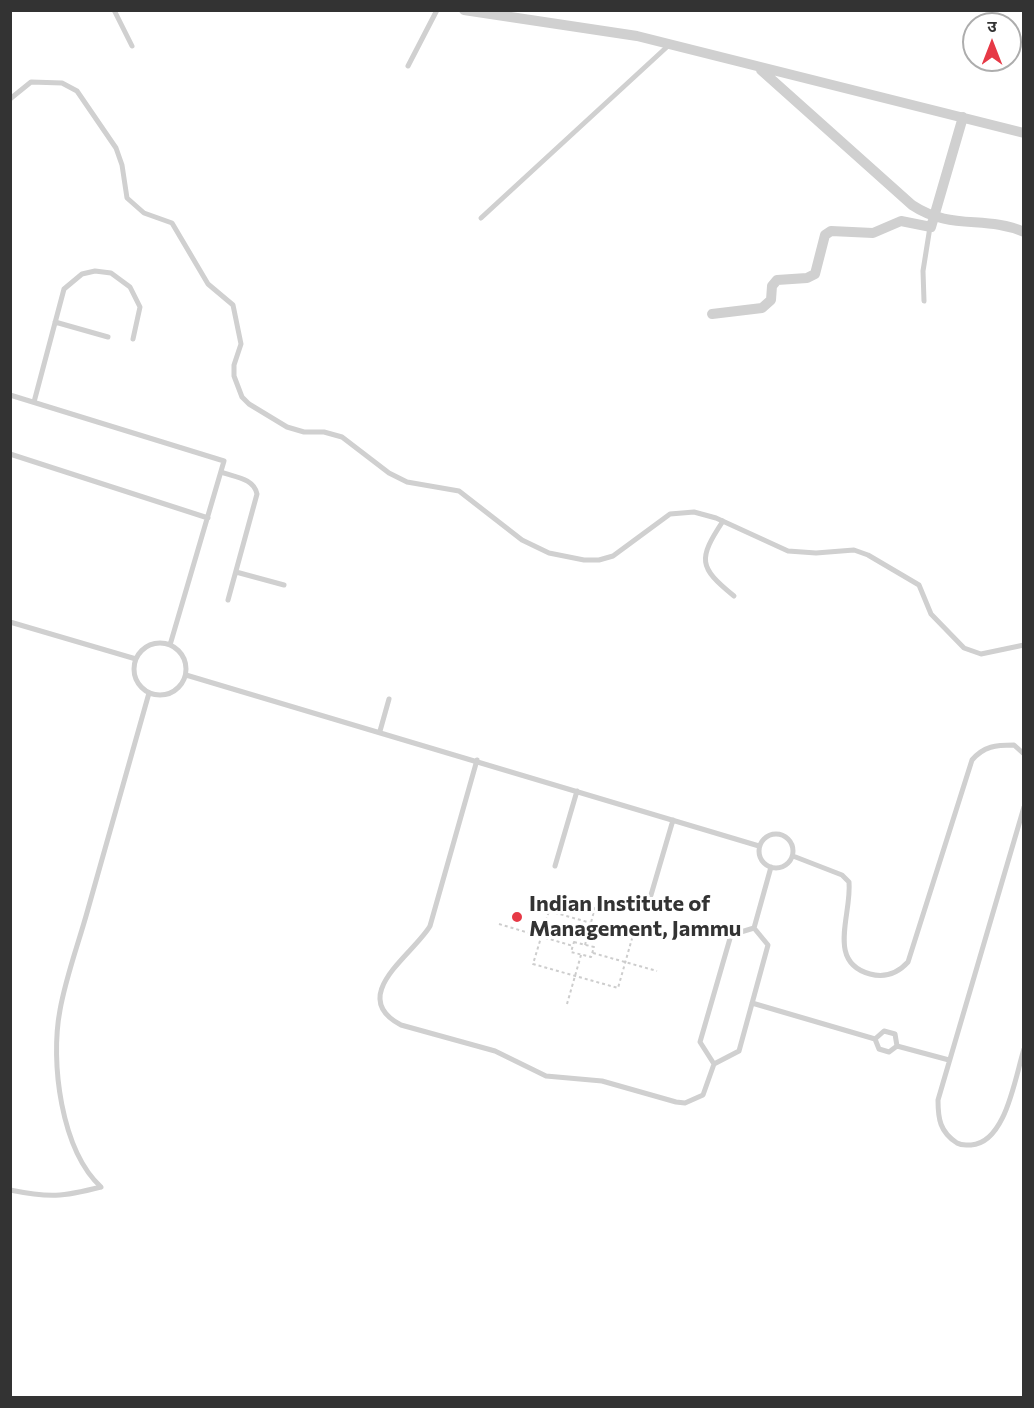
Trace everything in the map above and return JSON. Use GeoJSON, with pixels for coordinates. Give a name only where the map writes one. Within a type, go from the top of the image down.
{"type":"FeatureCollection","features":[{"type":"Feature","properties":{"kind":"street"},"geometry":{"type":"LineString","coordinates":[[464,10],[609,31],[670,44],[1023,133]]}},
{"type":"Feature","properties":{"kind":"street"},"geometry":{"type":"LineString","coordinates":[[759,67],[931,222]]}},
{"type":"Feature","properties":{"kind":"street"},"geometry":{"type":"LineString","coordinates":[[931,222],[963,117]]}},
{"type":"Feature","properties":{"kind":"street"},"geometry":{"type":"LineString","coordinates":[[712,314],[762,308],[771,300],[772,286],[777,279],[810,278],[815,274],[825,235],[831,231],[873,233],[901,221],[1002,225],[1023,232]]}},
{"type":"Feature","properties":{"kind":"lane"},"geometry":{"type":"LineString","coordinates":[[114,10],[132,46]]}},
{"type":"Feature","properties":{"kind":"lane"},"geometry":{"type":"LineString","coordinates":[[408,66],[437,10]]}},
{"type":"Feature","properties":{"kind":"lane"},"geometry":{"type":"LineString","coordinates":[[481,218],[670,44]]}},
{"type":"Feature","properties":{"kind":"lane"},"geometry":{"type":"LineString","coordinates":[[10,99],[31,82],[47,81],[62,83],[84,98],[116,148],[122,165],[127,198],[144,213],[172,223],[208,284],[233,305],[241,344],[234,365],[234,376],[244,401],[258,410],[296,430],[342,437],[389,473],[407,482],[459,491],[522,540],[549,553],[584,560],[599,560],[613,556],[670,514],[694,512],[723,521],[788,551],[809,553],[854,550],[894,567],[919,585],[931,614],[964,648],[973,652],[981,654],[1023,645]]}},
{"type":"Feature","properties":{"kind":"lane"},"geometry":{"type":"LineString","coordinates":[[924,301],[923,271],[931,222]]}},
{"type":"Feature","properties":{"kind":"lane"},"geometry":{"type":"LineString","coordinates":[[34,402],[64,289],[82,274],[95,271],[111,273],[123,279],[137,297],[140,307],[133,339]]}},
{"type":"Feature","properties":{"kind":"lane"},"geometry":{"type":"LineString","coordinates":[[56,322],[108,337]]}},
{"type":"Feature","properties":{"kind":"lane"},"geometry":{"type":"LineString","coordinates":[[11,395],[224,461],[170,645]]}},
{"type":"Feature","properties":{"kind":"lane"},"geometry":{"type":"LineString","coordinates":[[10,454],[207,518]]}},
{"type":"Feature","properties":{"kind":"lane"},"geometry":{"type":"LineString","coordinates":[[221,472],[250,482],[256,487],[257,494],[228,600]]}},
{"type":"Feature","properties":{"kind":"lane"},"geometry":{"type":"LineString","coordinates":[[723,521],[706,547],[705,557],[707,568],[715,581],[735,596]]}},
{"type":"Feature","properties":{"kind":"lane"},"geometry":{"type":"LineString","coordinates":[[236,572],[284,585]]}},
{"type":"Feature","properties":{"kind":"lane"},"geometry":{"type":"LineString","coordinates":[[10,622],[136,659]]}},
{"type":"Feature","properties":{"kind":"lane"},"geometry":{"type":"LineString","coordinates":[[150,645],[170,645],[184,660],[186,675],[181,686],[170,693],[149,693],[135,679],[136,659],[150,645]]}},
{"type":"Feature","properties":{"kind":"lane"},"geometry":{"type":"LineString","coordinates":[[186,675],[380,731],[759,846]]}},
{"type":"Feature","properties":{"kind":"lane"},"geometry":{"type":"LineString","coordinates":[[10,1190],[49,1197],[64,1197],[100,1186],[86,1173],[74,1146],[65,1113],[57,1072],[59,1011],[149,693]]}},
{"type":"Feature","properties":{"kind":"lane"},"geometry":{"type":"LineString","coordinates":[[380,731],[389,699]]}},
{"type":"Feature","properties":{"kind":"lane"},"geometry":{"type":"LineString","coordinates":[[793,856],[842,875],[849,882],[850,897],[843,938],[850,964],[860,971],[875,976],[900,970],[908,962],[972,760],[980,751],[995,745],[1014,746],[1023,754]]}},
{"type":"Feature","properties":{"kind":"lane"},"geometry":{"type":"LineString","coordinates":[[477,760],[429,926],[423,938],[388,973],[381,987],[382,1005],[391,1020],[401,1025],[495,1051],[546,1076],[602,1081],[685,1103],[703,1095],[714,1064],[739,1051],[768,945],[754,928]]}},
{"type":"Feature","properties":{"kind":"lane"},"geometry":{"type":"LineString","coordinates":[[555,866],[577,791]]}},
{"type":"Feature","properties":{"kind":"lane"},"geometry":{"type":"LineString","coordinates":[[1023,807],[938,1100],[938,1115],[944,1133],[960,1145],[978,1145],[988,1140],[996,1132],[1004,1114],[1023,1049]]}},
{"type":"Feature","properties":{"kind":"lane"},"geometry":{"type":"LineString","coordinates":[[651,895],[673,820]]}},
{"type":"Feature","properties":{"kind":"lane"},"geometry":{"type":"LineString","coordinates":[[781,834],[791,842],[793,856],[784,866],[771,867],[761,859],[759,846],[767,836],[781,834]]}},
{"type":"Feature","properties":{"kind":"lane"},"geometry":{"type":"LineString","coordinates":[[754,928],[771,867]]}},
{"type":"Feature","properties":{"kind":"lane"},"geometry":{"type":"LineString","coordinates":[[714,1064],[700,1042],[731,935],[754,928]]}},
{"type":"Feature","properties":{"kind":"lane"},"geometry":{"type":"LineString","coordinates":[[752,1004],[875,1039]]}},
{"type":"Feature","properties":{"kind":"lane"},"geometry":{"type":"LineString","coordinates":[[875,1039],[884,1031],[895,1034],[897,1046]]}},
{"type":"Feature","properties":{"kind":"lane"},"geometry":{"type":"LineString","coordinates":[[875,1039],[879,1049],[889,1052],[897,1046]]}},
{"type":"Feature","properties":{"kind":"lane"},"geometry":{"type":"LineString","coordinates":[[897,1046],[949,1060]]}},
{"type":"Feature","properties":{"kind":"path"},"geometry":{"type":"LineString","coordinates":[[585,945],[597,900]]}},
{"type":"Feature","properties":{"kind":"path"},"geometry":{"type":"LineString","coordinates":[[549,911],[591,923],[633,935],[618,988],[533,964],[549,911]]}},
{"type":"Feature","properties":{"kind":"path"},"geometry":{"type":"LineString","coordinates":[[500,924],[573,946]]}},
{"type":"Feature","properties":{"kind":"path"},"geometry":{"type":"LineString","coordinates":[[574,942],[585,945],[594,947],[591,957],[571,952],[574,942]]}},
{"type":"Feature","properties":{"kind":"path"},"geometry":{"type":"LineString","coordinates":[[593,953],[657,971]]}},
{"type":"Feature","properties":{"kind":"path"},"geometry":{"type":"LineString","coordinates":[[567,1004],[581,955]]}},
{"type":"Feature","properties":{"kind":"place","name":"Indian Institute of Management, Jammu"},"geometry":{"type":"Point","coordinates":[517,917]}}]}
